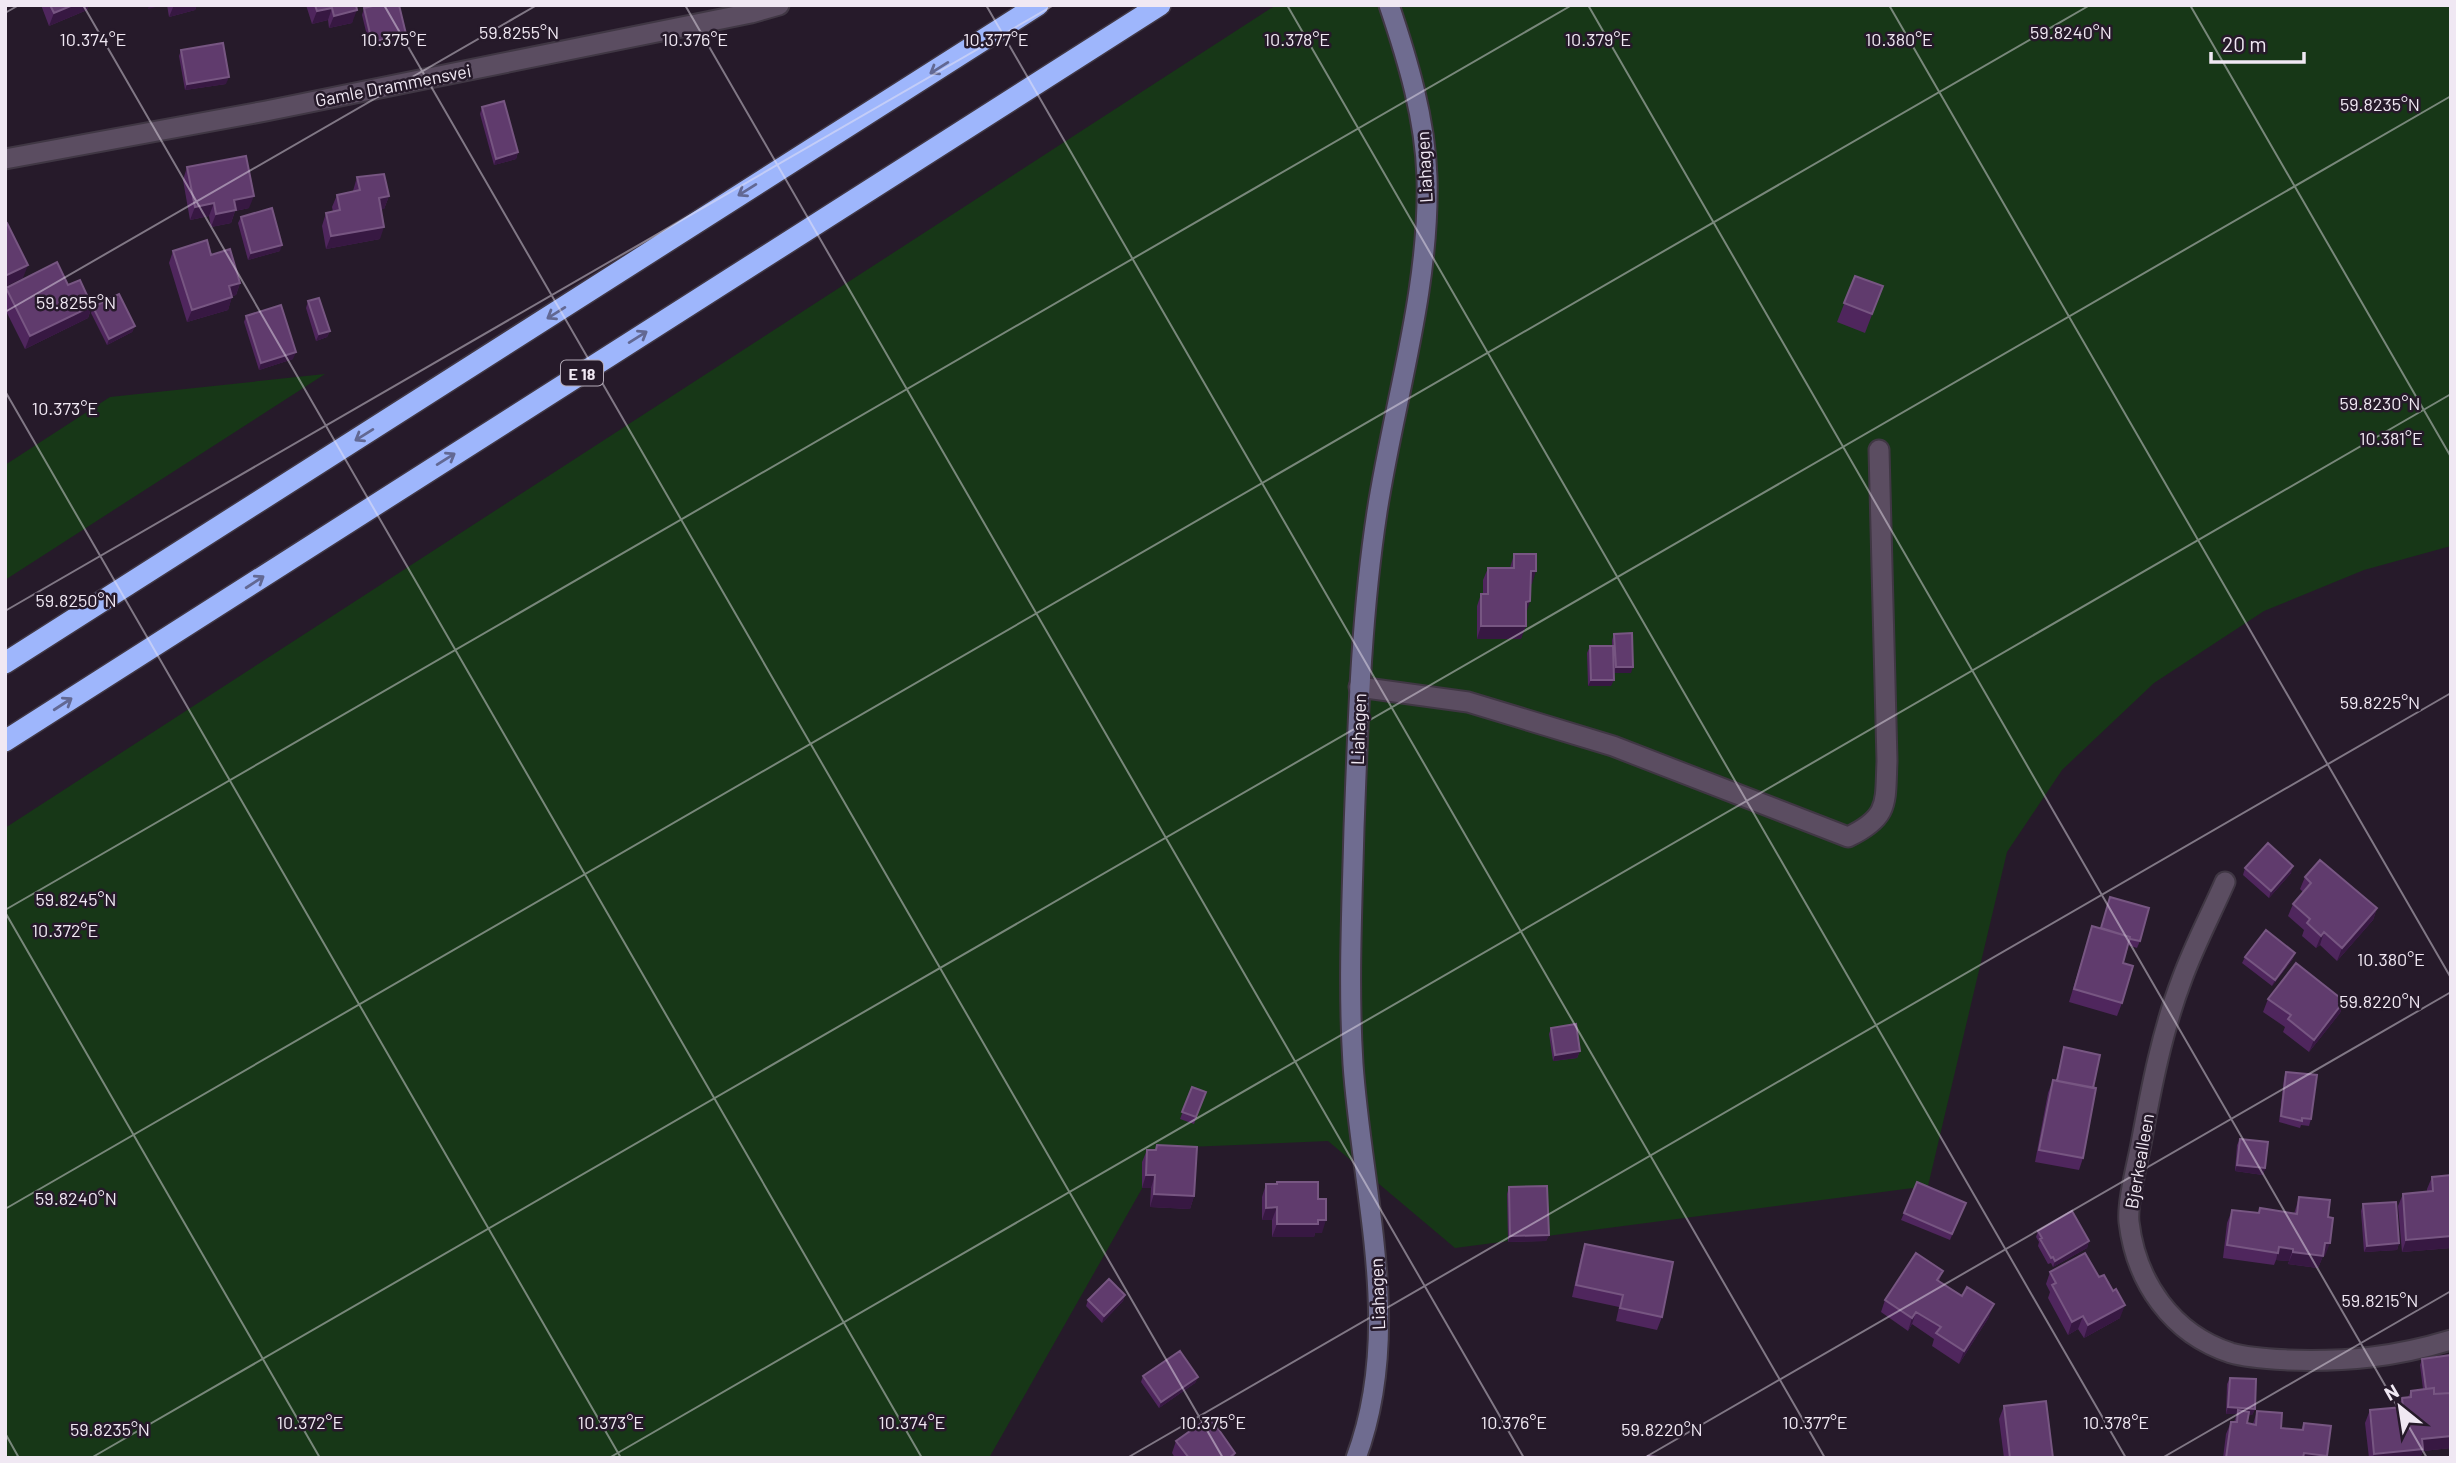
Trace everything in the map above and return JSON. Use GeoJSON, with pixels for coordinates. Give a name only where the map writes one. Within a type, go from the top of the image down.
{"type":"FeatureCollection","features":[{"type":"Feature","properties":{"kind":"highway"},"geometry":{"type":"LineString","coordinates":[[5,663],[1038,5]]}},
{"type":"Feature","properties":{"kind":"highway","name":"E 18"},"geometry":{"type":"LineString","coordinates":[[5,741],[1160,5]]}},
{"type":"Feature","properties":{"kind":"main road","name":"Liahagen"},"geometry":{"type":"LineString","coordinates":[[1356,1458],[1371,1403],[1381,1318],[1377,1258],[1353,1063],[1351,946],[1359,687],[1377,511],[1408,357],[1425,239],[1427,177],[1423,128],[1407,59],[1390,5]]}},
{"type":"Feature","properties":{"kind":"street","name":"Gamle Drammensvei"},"geometry":{"type":"LineString","coordinates":[[5,159],[293,106],[751,13],[779,5]]}},
{"type":"Feature","properties":{"kind":"street"},"geometry":{"type":"LineString","coordinates":[[1359,687],[1468,702],[1613,746],[1848,837],[1869,827],[1885,806],[1887,761],[1880,450]]}},
{"type":"Feature","properties":{"kind":"street","name":"Bjerkealleen"},"geometry":{"type":"LineString","coordinates":[[2225,882],[2181,980],[2154,1077],[2136,1170],[2129,1220],[2138,1264],[2151,1293],[2171,1318],[2201,1340],[2231,1353],[2270,1359],[2325,1361],[2395,1356],[2451,1340]]}},
{"type":"Feature","properties":{"kind":"green space"},"geometry":{"type":"Polygon","coordinates":[[[1276,5],[2451,5],[2451,546],[2364,570],[2264,611],[2154,683],[2062,770],[2007,852],[1928,1186],[1455,1248],[1328,1141],[1165,1148],[989,1458],[5,1458],[5,828],[1276,5]]]}},
{"type":"Feature","properties":{"kind":"green space"},"geometry":{"type":"Polygon","coordinates":[[[325,374],[5,580],[5,465],[110,397],[325,374]]]}},
{"type":"Feature","properties":{"kind":"building"},"geometry":{"type":"Polygon","coordinates":[[[50,5],[73,5],[54,13],[50,5]]]}},
{"type":"Feature","properties":{"kind":"building"},"geometry":{"type":"Polygon","coordinates":[[[315,5],[356,5],[357,10],[334,16],[332,8],[317,11],[315,5]]]}},
{"type":"Feature","properties":{"kind":"building"},"geometry":{"type":"Polygon","coordinates":[[[399,5],[406,34],[372,42],[364,8],[399,5]]]}},
{"type":"Feature","properties":{"kind":"building"},"geometry":{"type":"Polygon","coordinates":[[[223,43],[229,77],[187,84],[181,50],[223,43]]]}},
{"type":"Feature","properties":{"kind":"building"},"geometry":{"type":"Polygon","coordinates":[[[504,101],[518,152],[496,159],[482,107],[504,101]]]}},
{"type":"Feature","properties":{"kind":"building"},"geometry":{"type":"Polygon","coordinates":[[[246,156],[254,196],[234,200],[236,210],[216,214],[214,203],[195,207],[187,167],[246,156]]]}},
{"type":"Feature","properties":{"kind":"building"},"geometry":{"type":"Polygon","coordinates":[[[384,174],[389,196],[379,198],[384,227],[331,236],[326,213],[340,210],[337,195],[360,190],[357,177],[384,174]]]}},
{"type":"Feature","properties":{"kind":"building"},"geometry":{"type":"Polygon","coordinates":[[[272,208],[282,245],[251,253],[241,217],[272,208]]]}},
{"type":"Feature","properties":{"kind":"building"},"geometry":{"type":"Polygon","coordinates":[[[7,223],[28,265],[5,276],[5,224],[7,223]]]}},
{"type":"Feature","properties":{"kind":"building"},"geometry":{"type":"Polygon","coordinates":[[[207,240],[211,255],[230,249],[240,283],[229,286],[232,297],[192,310],[173,251],[207,240]]]}},
{"type":"Feature","properties":{"kind":"building"},"geometry":{"type":"Polygon","coordinates":[[[57,262],[68,285],[80,280],[92,306],[30,336],[6,288],[57,262]]]}},
{"type":"Feature","properties":{"kind":"building"},"geometry":{"type":"Polygon","coordinates":[[[1855,276],[1883,286],[1872,314],[1844,303],[1855,276]]]}},
{"type":"Feature","properties":{"kind":"building"},"geometry":{"type":"Polygon","coordinates":[[[119,294],[135,326],[109,339],[93,307],[119,294]]]}},
{"type":"Feature","properties":{"kind":"building"},"geometry":{"type":"Polygon","coordinates":[[[319,298],[330,331],[319,334],[308,301],[319,298]]]}},
{"type":"Feature","properties":{"kind":"building"},"geometry":{"type":"Polygon","coordinates":[[[281,305],[296,352],[261,363],[246,316],[281,305]]]}},
{"type":"Feature","properties":{"kind":"building"},"geometry":{"type":"Polygon","coordinates":[[[1514,554],[1536,554],[1536,571],[1531,571],[1530,601],[1526,602],[1526,626],[1481,626],[1481,594],[1488,594],[1488,568],[1514,568],[1514,554]]]}},
{"type":"Feature","properties":{"kind":"building"},"geometry":{"type":"Polygon","coordinates":[[[1632,633],[1633,667],[1616,667],[1614,634],[1632,633]]]}},
{"type":"Feature","properties":{"kind":"building"},"geometry":{"type":"Polygon","coordinates":[[[1590,646],[1613,646],[1614,680],[1591,680],[1590,646]]]}},
{"type":"Feature","properties":{"kind":"building"},"geometry":{"type":"Polygon","coordinates":[[[2268,843],[2293,866],[2271,891],[2245,868],[2268,843]]]}},
{"type":"Feature","properties":{"kind":"building"},"geometry":{"type":"Polygon","coordinates":[[[2320,860],[2377,908],[2342,948],[2324,932],[2321,936],[2307,923],[2310,919],[2293,904],[2311,883],[2305,877],[2320,860]]]}},
{"type":"Feature","properties":{"kind":"building"},"geometry":{"type":"Polygon","coordinates":[[[2110,897],[2149,908],[2140,941],[2101,928],[2110,897]]]}},
{"type":"Feature","properties":{"kind":"building"},"geometry":{"type":"Polygon","coordinates":[[[2092,926],[2130,937],[2123,963],[2133,966],[2122,1003],[2074,989],[2092,926]]]}},
{"type":"Feature","properties":{"kind":"building"},"geometry":{"type":"Polygon","coordinates":[[[2266,930],[2295,953],[2275,980],[2245,957],[2266,930]]]}},
{"type":"Feature","properties":{"kind":"building"},"geometry":{"type":"Polygon","coordinates":[[[2296,963],[2344,1001],[2314,1040],[2288,1019],[2291,1015],[2268,999],[2296,963]]]}},
{"type":"Feature","properties":{"kind":"building"},"geometry":{"type":"Polygon","coordinates":[[[1576,1024],[1580,1051],[1555,1055],[1551,1028],[1576,1024]]]}},
{"type":"Feature","properties":{"kind":"building"},"geometry":{"type":"Polygon","coordinates":[[[2064,1047],[2100,1055],[2093,1088],[2057,1081],[2064,1047]]]}},
{"type":"Feature","properties":{"kind":"building"},"geometry":{"type":"Polygon","coordinates":[[[2286,1072],[2317,1075],[2311,1119],[2302,1118],[2302,1121],[2281,1116],[2286,1072]]]}},
{"type":"Feature","properties":{"kind":"building"},"geometry":{"type":"Polygon","coordinates":[[[2053,1080],[2096,1088],[2083,1158],[2039,1150],[2053,1080]]]}},
{"type":"Feature","properties":{"kind":"building"},"geometry":{"type":"Polygon","coordinates":[[[1192,1087],[1206,1092],[1196,1117],[1182,1112],[1192,1087]]]}},
{"type":"Feature","properties":{"kind":"building"},"geometry":{"type":"Polygon","coordinates":[[[2240,1139],[2268,1142],[2265,1168],[2237,1165],[2240,1139]]]}},
{"type":"Feature","properties":{"kind":"building"},"geometry":{"type":"Polygon","coordinates":[[[1157,1145],[1197,1147],[1194,1196],[1154,1194],[1155,1175],[1146,1175],[1147,1150],[1156,1150],[1157,1145]]]}},
{"type":"Feature","properties":{"kind":"building"},"geometry":{"type":"Polygon","coordinates":[[[2451,1175],[2451,1236],[2406,1240],[2403,1194],[2433,1191],[2432,1177],[2451,1175]]]}},
{"type":"Feature","properties":{"kind":"building"},"geometry":{"type":"Polygon","coordinates":[[[1318,1182],[1318,1199],[1326,1199],[1326,1220],[1318,1220],[1318,1224],[1277,1224],[1277,1207],[1266,1208],[1266,1184],[1318,1182]]]}},
{"type":"Feature","properties":{"kind":"building"},"geometry":{"type":"Polygon","coordinates":[[[1917,1182],[1966,1203],[1952,1234],[1904,1213],[1917,1182]]]}},
{"type":"Feature","properties":{"kind":"building"},"geometry":{"type":"Polygon","coordinates":[[[1547,1186],[1549,1235],[1510,1236],[1509,1187],[1547,1186]]]}},
{"type":"Feature","properties":{"kind":"building"},"geometry":{"type":"Polygon","coordinates":[[[2299,1197],[2330,1200],[2328,1217],[2333,1218],[2330,1243],[2325,1243],[2323,1256],[2279,1247],[2278,1253],[2227,1245],[2232,1210],[2259,1213],[2260,1208],[2297,1214],[2299,1197]]]}},
{"type":"Feature","properties":{"kind":"building"},"geometry":{"type":"Polygon","coordinates":[[[2396,1202],[2399,1243],[2367,1246],[2363,1204],[2396,1202]]]}},
{"type":"Feature","properties":{"kind":"building"},"geometry":{"type":"Polygon","coordinates":[[[2072,1211],[2089,1241],[2055,1261],[2040,1239],[2042,1238],[2038,1231],[2072,1211]]]}},
{"type":"Feature","properties":{"kind":"building"},"geometry":{"type":"Polygon","coordinates":[[[1585,1244],[1673,1262],[1662,1317],[1620,1308],[1623,1295],[1576,1285],[1585,1244]]]}},
{"type":"Feature","properties":{"kind":"building"},"geometry":{"type":"Polygon","coordinates":[[[1916,1253],[1943,1271],[1937,1280],[1962,1296],[1967,1287],[1994,1304],[1964,1351],[1936,1333],[1941,1327],[1916,1312],[1912,1318],[1885,1300],[1916,1253]]]}},
{"type":"Feature","properties":{"kind":"building"},"geometry":{"type":"Polygon","coordinates":[[[2085,1253],[2099,1277],[2104,1275],[2125,1305],[2088,1325],[2083,1316],[2072,1322],[2052,1285],[2056,1283],[2050,1272],[2085,1253]]]}},
{"type":"Feature","properties":{"kind":"building"},"geometry":{"type":"Polygon","coordinates":[[[1109,1279],[1125,1295],[1104,1316],[1088,1300],[1109,1279]]]}},
{"type":"Feature","properties":{"kind":"building"},"geometry":{"type":"Polygon","coordinates":[[[1180,1351],[1198,1377],[1161,1402],[1143,1376],[1180,1351]]]}},
{"type":"Feature","properties":{"kind":"building"},"geometry":{"type":"Polygon","coordinates":[[[2451,1355],[2451,1393],[2434,1394],[2434,1388],[2426,1389],[2422,1359],[2451,1355]]]}},
{"type":"Feature","properties":{"kind":"building"},"geometry":{"type":"Polygon","coordinates":[[[2230,1378],[2256,1379],[2255,1409],[2228,1407],[2230,1378]]]}},
{"type":"Feature","properties":{"kind":"building"},"geometry":{"type":"Polygon","coordinates":[[[2434,1388],[2434,1394],[2451,1393],[2451,1436],[2422,1439],[2423,1449],[2374,1454],[2370,1410],[2403,1407],[2402,1398],[2411,1397],[2411,1391],[2434,1388]]]}},
{"type":"Feature","properties":{"kind":"building"},"geometry":{"type":"Polygon","coordinates":[[[2046,1401],[2053,1458],[2010,1458],[2004,1406],[2046,1401]]]}},
{"type":"Feature","properties":{"kind":"building"},"geometry":{"type":"Polygon","coordinates":[[[2238,1410],[2249,1412],[2247,1423],[2256,1425],[2257,1411],[2282,1413],[2281,1428],[2303,1430],[2304,1423],[2331,1426],[2327,1456],[2304,1453],[2303,1458],[2226,1458],[2231,1422],[2237,1422],[2238,1410]]]}},
{"type":"Feature","properties":{"kind":"building"},"geometry":{"type":"Polygon","coordinates":[[[1210,1417],[1235,1453],[1229,1458],[1189,1458],[1176,1441],[1210,1417]]]}}]}
